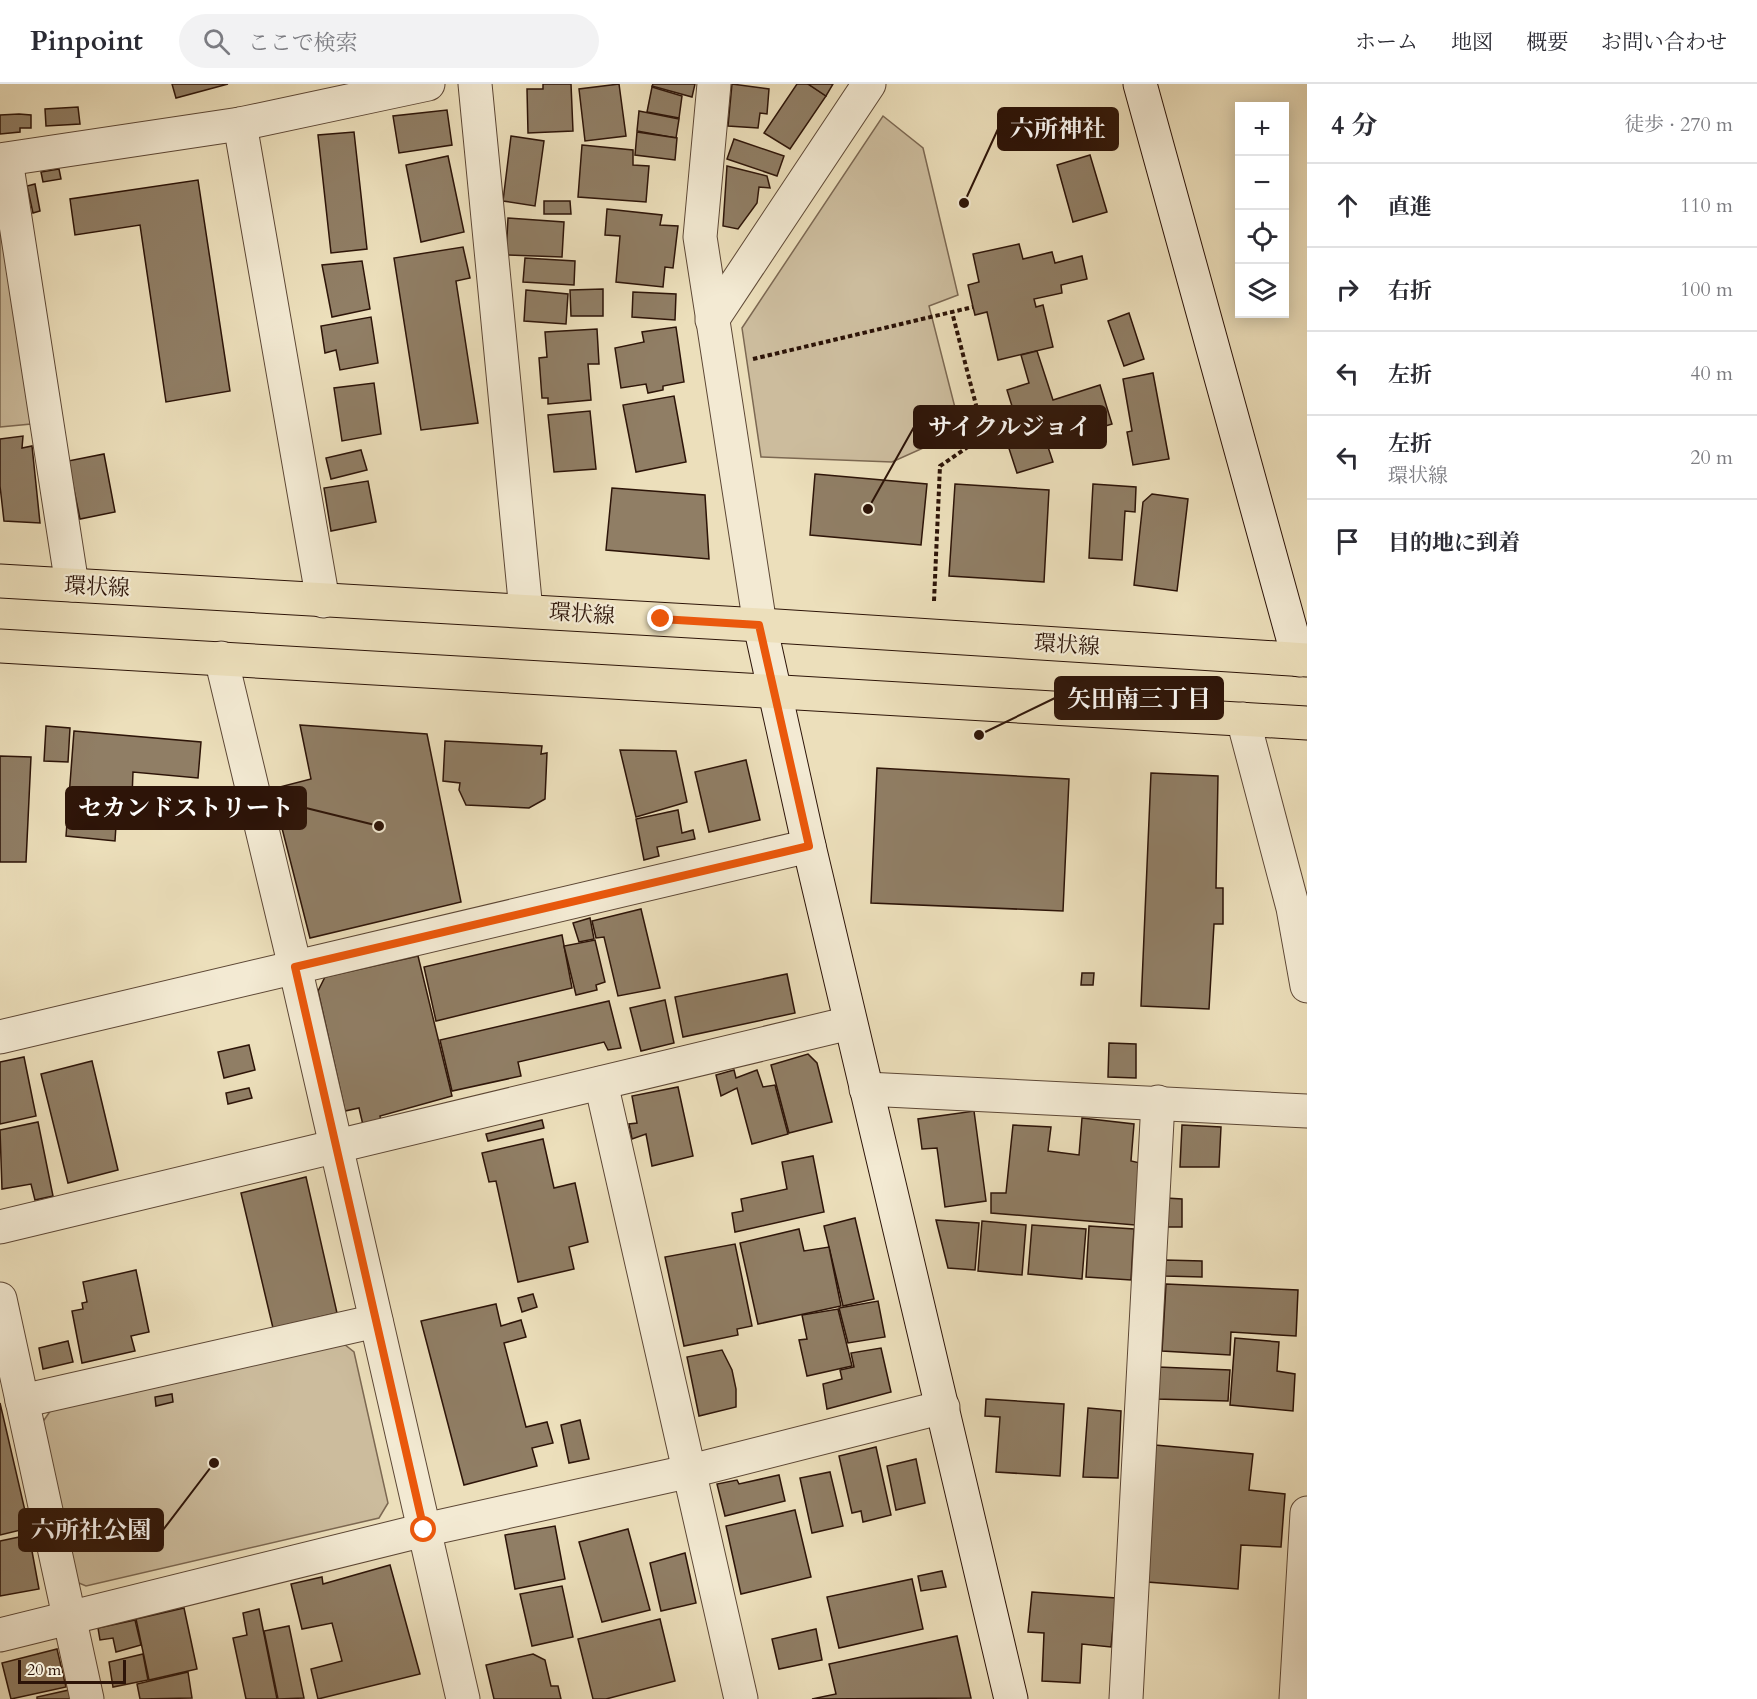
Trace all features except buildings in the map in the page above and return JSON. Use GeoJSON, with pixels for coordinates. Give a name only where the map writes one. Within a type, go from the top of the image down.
{"type":"FeatureCollection","features":[{"type":"Feature","properties":{"kind":"main road","name":"環状線"},"geometry":{"type":"LineString","coordinates":[[0,581],[759,625],[1303,660]]}},
{"type":"Feature","properties":{"kind":"main road"},"geometry":{"type":"LineString","coordinates":[[0,646],[1307,723]]}},
{"type":"Feature","properties":{"kind":"street"},"geometry":{"type":"LineString","coordinates":[[72,585],[3,160],[240,124],[428,84]]}},
{"type":"Feature","properties":{"kind":"street"},"geometry":{"type":"LineString","coordinates":[[475,84],[526,611]]}},
{"type":"Feature","properties":{"kind":"street"},"geometry":{"type":"LineString","coordinates":[[714,84],[700,237],[759,625],[850,1023],[1011,1699]]}},
{"type":"Feature","properties":{"kind":"street"},"geometry":{"type":"LineString","coordinates":[[712,320],[869,84]]}},
{"type":"Feature","properties":{"kind":"street"},"geometry":{"type":"LineString","coordinates":[[1140,84],[1303,660]]}},
{"type":"Feature","properties":{"kind":"street"},"geometry":{"type":"LineString","coordinates":[[240,124],[323,601]]}},
{"type":"Feature","properties":{"kind":"street"},"geometry":{"type":"LineString","coordinates":[[221,658],[295,967],[463,1699]]}},
{"type":"Feature","properties":{"kind":"street"},"geometry":{"type":"LineString","coordinates":[[1243,719],[1293,908],[1307,986]]}},
{"type":"Feature","properties":{"kind":"street"},"geometry":{"type":"LineString","coordinates":[[0,1037],[809,846]]}},
{"type":"Feature","properties":{"kind":"street"},"geometry":{"type":"LineString","coordinates":[[0,1227],[850,1023]]}},
{"type":"Feature","properties":{"kind":"street"},"geometry":{"type":"LineString","coordinates":[[601,1083],[741,1699]]}},
{"type":"Feature","properties":{"kind":"street"},"geometry":{"type":"LineString","coordinates":[[866,1089],[1307,1111]]}},
{"type":"Feature","properties":{"kind":"street"},"geometry":{"type":"LineString","coordinates":[[1126,1699],[1158,1102]]}},
{"type":"Feature","properties":{"kind":"street"},"geometry":{"type":"LineString","coordinates":[[0,1299],[87,1699]]}},
{"type":"Feature","properties":{"kind":"street"},"geometry":{"type":"LineString","coordinates":[[22,1401],[376,1321]]}},
{"type":"Feature","properties":{"kind":"street"},"geometry":{"type":"LineString","coordinates":[[0,1635],[424,1530],[691,1471],[943,1407]]}},
{"type":"Feature","properties":{"kind":"street"},"geometry":{"type":"LineString","coordinates":[[1296,1699],[1307,1513]]}},
{"type":"Feature","properties":{"kind":"path"},"geometry":{"type":"LineString","coordinates":[[720,367],[973,307]]}},
{"type":"Feature","properties":{"kind":"path"},"geometry":{"type":"LineString","coordinates":[[932,636],[940,466],[984,436],[952,312]]}},
{"type":"Feature","properties":{"kind":"shaded area"},"geometry":{"type":"Polygon","coordinates":[[[883,116],[923,148],[958,295],[929,306],[961,431],[892,462],[761,457],[742,328],[883,116]]]}},
{"type":"Feature","properties":{"kind":"shaded area"},"geometry":{"type":"Polygon","coordinates":[[[0,219],[31,424],[0,427],[0,219]]]}},
{"type":"Feature","properties":{"kind":"shaded area"},"geometry":{"type":"Polygon","coordinates":[[[344,1344],[354,1352],[388,1503],[379,1518],[86,1586],[74,1581],[42,1423],[51,1410],[344,1344]]]}},
{"type":"Feature","properties":{"kind":"place","name":"六所神社"},"geometry":{"type":"Point","coordinates":[964,203]}},
{"type":"Feature","properties":{"kind":"place","name":"サイクルジョイ"},"geometry":{"type":"Point","coordinates":[868,509]}},
{"type":"Feature","properties":{"kind":"place","name":"矢田南三丁目"},"geometry":{"type":"Point","coordinates":[979,735]}},
{"type":"Feature","properties":{"kind":"place","name":"セカンドストリート"},"geometry":{"type":"Point","coordinates":[379,826]}},
{"type":"Feature","properties":{"kind":"place","name":"六所社公園"},"geometry":{"type":"Point","coordinates":[214,1463]}},
{"type":"Feature","properties":{"kind":"route"},"geometry":{"type":"LineString","coordinates":[[424,1530],[295,967],[809,846],[759,625],[661,619]]}}]}
